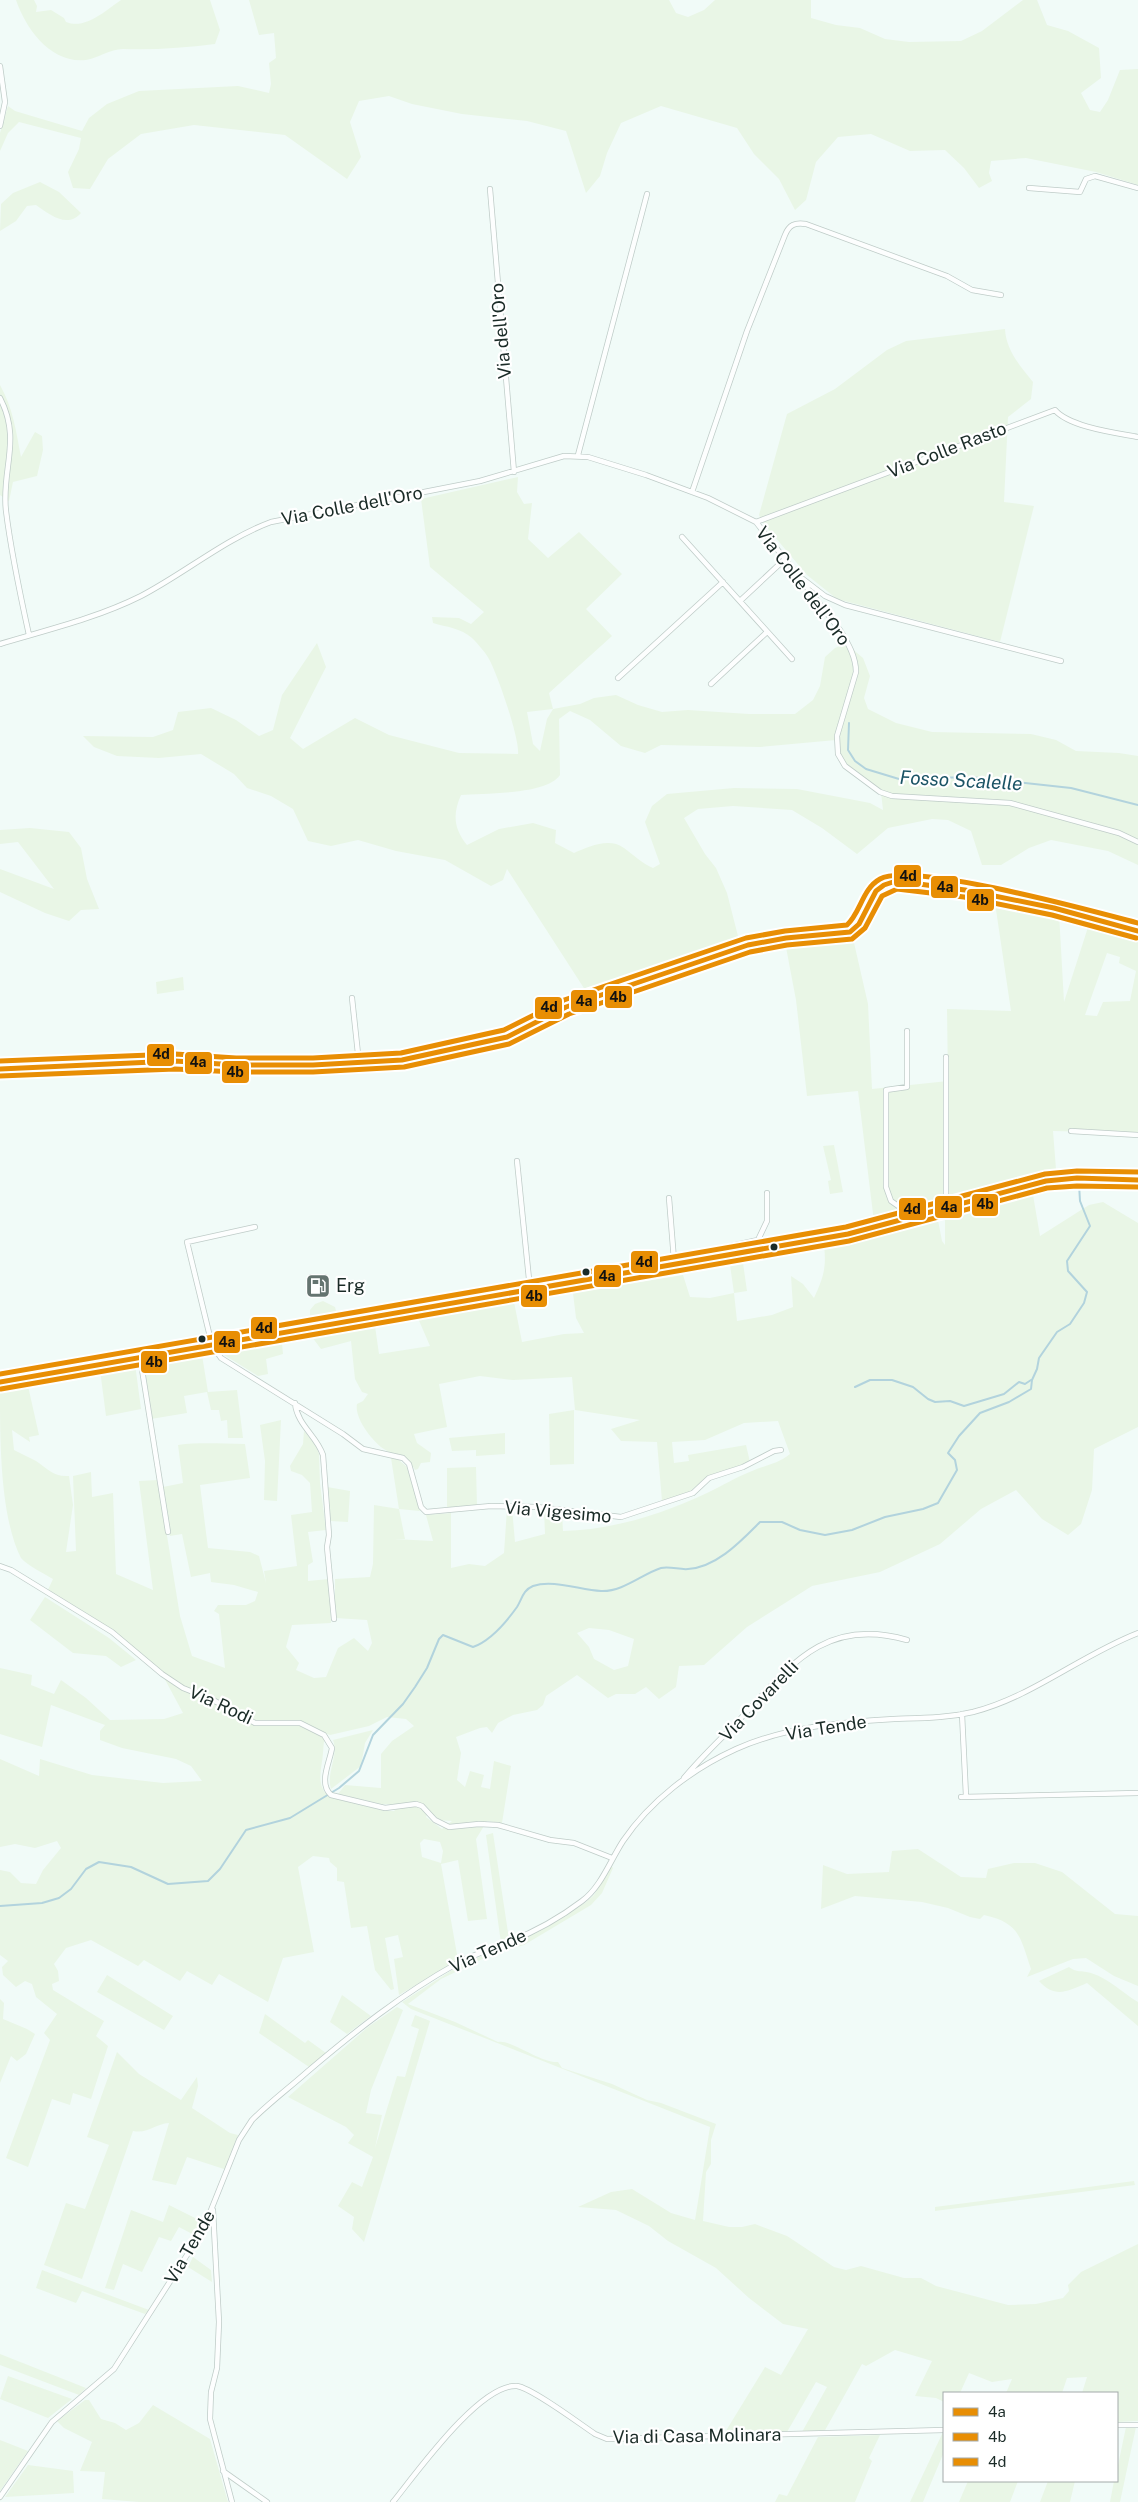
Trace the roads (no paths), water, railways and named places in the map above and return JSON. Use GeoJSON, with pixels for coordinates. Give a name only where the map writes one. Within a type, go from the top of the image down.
{"type":"FeatureCollection","features":[{"type":"Feature","properties":{"kind":"street"},"geometry":{"type":"LineString","coordinates":[[0,66],[5,102],[0,126]]}},
{"type":"Feature","properties":{"kind":"street"},"geometry":{"type":"LineString","coordinates":[[1029,188],[1080,192],[1086,179],[1094,176],[1138,188]]}},
{"type":"Feature","properties":{"kind":"street","name":"Via dell'Oro"},"geometry":{"type":"LineString","coordinates":[[490,189],[514,472]]}},
{"type":"Feature","properties":{"kind":"street"},"geometry":{"type":"LineString","coordinates":[[578,455],[647,194]]}},
{"type":"Feature","properties":{"kind":"street"},"geometry":{"type":"LineString","coordinates":[[692,492],[747,331],[785,235],[792,225],[798,223],[806,224],[947,276],[972,290],[1001,295]]}},
{"type":"Feature","properties":{"kind":"street"},"geometry":{"type":"LineString","coordinates":[[0,398],[6,410],[10,434],[6,509],[29,635]]}},
{"type":"Feature","properties":{"kind":"street","name":"Via Colle Rasto"},"geometry":{"type":"LineString","coordinates":[[756,522],[1055,410],[1065,418],[1097,429],[1138,437]]}},
{"type":"Feature","properties":{"kind":"street","name":"Via Colle dell'Oro"},"geometry":{"type":"LineString","coordinates":[[0,644],[82,619],[136,598],[242,536],[271,522],[514,472],[564,456],[578,455],[646,475],[692,492],[756,522],[840,630],[853,656],[856,672],[836,740],[838,754],[845,766],[880,792],[892,796],[1010,803],[1119,833],[1138,842]]}},
{"type":"Feature","properties":{"kind":"street"},"geometry":{"type":"LineString","coordinates":[[682,537],[792,659]]}},
{"type":"Feature","properties":{"kind":"street"},"geometry":{"type":"LineString","coordinates":[[740,601],[786,559]]}},
{"type":"Feature","properties":{"kind":"street"},"geometry":{"type":"LineString","coordinates":[[794,569],[810,586],[845,605],[1061,661]]}},
{"type":"Feature","properties":{"kind":"street"},"geometry":{"type":"LineString","coordinates":[[618,678],[723,582]]}},
{"type":"Feature","properties":{"kind":"street"},"geometry":{"type":"LineString","coordinates":[[711,684],[767,632]]}},
{"type":"Feature","properties":{"kind":"street"},"geometry":{"type":"LineString","coordinates":[[0,1069],[175,1061],[236,1064],[359,1063],[402,1060],[507,1037],[566,1007],[646,978],[748,945],[786,938],[850,932],[859,924],[876,891],[884,885],[896,881],[965,890],[1054,908],[1138,931]]}},
{"type":"Feature","properties":{"kind":"street"},"geometry":{"type":"LineString","coordinates":[[352,998],[359,1063]]}},
{"type":"Feature","properties":{"kind":"street"},"geometry":{"type":"LineString","coordinates":[[907,1031],[907,1086],[886,1090],[886,1187],[890,1201],[914,1216]]}},
{"type":"Feature","properties":{"kind":"street"},"geometry":{"type":"LineString","coordinates":[[914,1216],[920,1208],[946,1197],[946,1057]]}},
{"type":"Feature","properties":{"kind":"street"},"geometry":{"type":"LineString","coordinates":[[1070,1131],[1138,1135]]}},
{"type":"Feature","properties":{"kind":"street"},"geometry":{"type":"LineString","coordinates":[[517,1161],[530,1289]]}},
{"type":"Feature","properties":{"kind":"street"},"geometry":{"type":"LineString","coordinates":[[0,1382],[850,1234],[1054,1180],[1077,1178],[1138,1180]]}},
{"type":"Feature","properties":{"kind":"street"},"geometry":{"type":"LineString","coordinates":[[668,1265],[674,1260],[758,1240],[767,1222],[767,1193]]}},
{"type":"Feature","properties":{"kind":"street"},"geometry":{"type":"LineString","coordinates":[[669,1198],[674,1260]]}},
{"type":"Feature","properties":{"kind":"street"},"geometry":{"type":"LineString","coordinates":[[212,1345],[187,1242],[254,1227]]}},
{"type":"Feature","properties":{"kind":"street","name":"Via Vigesimo"},"geometry":{"type":"LineString","coordinates":[[212,1345],[221,1358],[295,1403],[363,1449],[403,1458],[409,1464],[422,1507],[426,1512],[491,1506],[537,1507],[621,1517],[692,1493],[709,1478],[743,1468],[781,1450]]}},
{"type":"Feature","properties":{"kind":"street"},"geometry":{"type":"LineString","coordinates":[[140,1357],[168,1532]]}},
{"type":"Feature","properties":{"kind":"street"},"geometry":{"type":"LineString","coordinates":[[295,1403],[296,1411],[306,1430],[320,1446],[323,1455],[329,1535],[327,1547],[334,1619]]}},
{"type":"Feature","properties":{"kind":"street","name":"Via Rodi"},"geometry":{"type":"LineString","coordinates":[[0,1566],[11,1570],[112,1632],[162,1674],[183,1688],[218,1703],[255,1723],[296,1722],[324,1735],[332,1748],[326,1780],[328,1792],[340,1797],[385,1808],[416,1804],[422,1806],[435,1820],[449,1827],[479,1824],[498,1825],[550,1840],[574,1843],[612,1858]]}},
{"type":"Feature","properties":{"kind":"street","name":"Via Covarelli"},"geometry":{"type":"LineString","coordinates":[[681,1783],[699,1761],[772,1685],[811,1651],[831,1640],[860,1633],[881,1634],[907,1640]]}},
{"type":"Feature","properties":{"kind":"street","name":"Via Tende"},"geometry":{"type":"LineString","coordinates":[[0,2497],[52,2422],[114,2369],[198,2238],[213,2208],[239,2140],[259,2113],[359,2028],[427,1981],[459,1962],[528,1934],[578,1904],[595,1888],[612,1858],[641,1817],[681,1783],[705,1766],[735,1749],[788,1732],[837,1723],[962,1714],[1009,1699],[1095,1651],[1138,1633]]}},
{"type":"Feature","properties":{"kind":"street"},"geometry":{"type":"LineString","coordinates":[[962,1714],[964,1796],[1138,1793]]}},
{"type":"Feature","properties":{"kind":"street"},"geometry":{"type":"LineString","coordinates":[[213,2208],[218,2322],[217,2368],[209,2408],[211,2428],[232,2502]]}},
{"type":"Feature","properties":{"kind":"street","name":"Via di Casa Molinara"},"geometry":{"type":"LineString","coordinates":[[393,2502],[468,2413],[487,2397],[512,2387],[528,2390],[595,2434],[607,2439],[943,2430]]}},
{"type":"Feature","properties":{"kind":"street"},"geometry":{"type":"LineString","coordinates":[[1118,2425],[1138,2425]]}},
{"type":"Feature","properties":{"kind":"street"},"geometry":{"type":"LineString","coordinates":[[223,2471],[267,2502]]}},
{"type":"Feature","properties":{"kind":"waterway","name":"Fosso Scalelle"},"geometry":{"type":"LineString","coordinates":[[849,723],[848,750],[855,761],[866,769],[899,779],[970,777],[1071,788],[1138,805]]}},
{"type":"Feature","properties":{"kind":"waterway"},"geometry":{"type":"LineString","coordinates":[[0,1906],[42,1903],[59,1898],[71,1889],[86,1869],[99,1862],[131,1867],[168,1884],[208,1881],[220,1869],[246,1830],[290,1818],[339,1788],[359,1771],[373,1735],[403,1704],[415,1687],[427,1668],[439,1639],[443,1635],[473,1647],[479,1644],[503,1624],[517,1607],[525,1592],[533,1586],[549,1584],[609,1591],[625,1586],[661,1568],[688,1569],[709,1563],[728,1552],[760,1522],[782,1522],[800,1530],[825,1535],[852,1530],[885,1517],[923,1509],[938,1503],[957,1470],[955,1460],[948,1453],[959,1436],[980,1413],[1009,1402],[1031,1389],[1039,1358],[1057,1332],[1070,1324],[1084,1303],[1087,1292],[1068,1271],[1067,1261],[1090,1226],[1080,1201],[1079,1184]]}},
{"type":"Feature","properties":{"kind":"waterway"},"geometry":{"type":"LineString","coordinates":[[855,1387],[870,1380],[892,1380],[913,1387],[935,1402],[950,1401],[964,1406],[1004,1394],[1019,1382],[1025,1384],[1031,1380]]}},
{"type":"Feature","properties":{"kind":"place","name":"Erg"},"geometry":{"type":"Point","coordinates":[318,1286]}}]}
